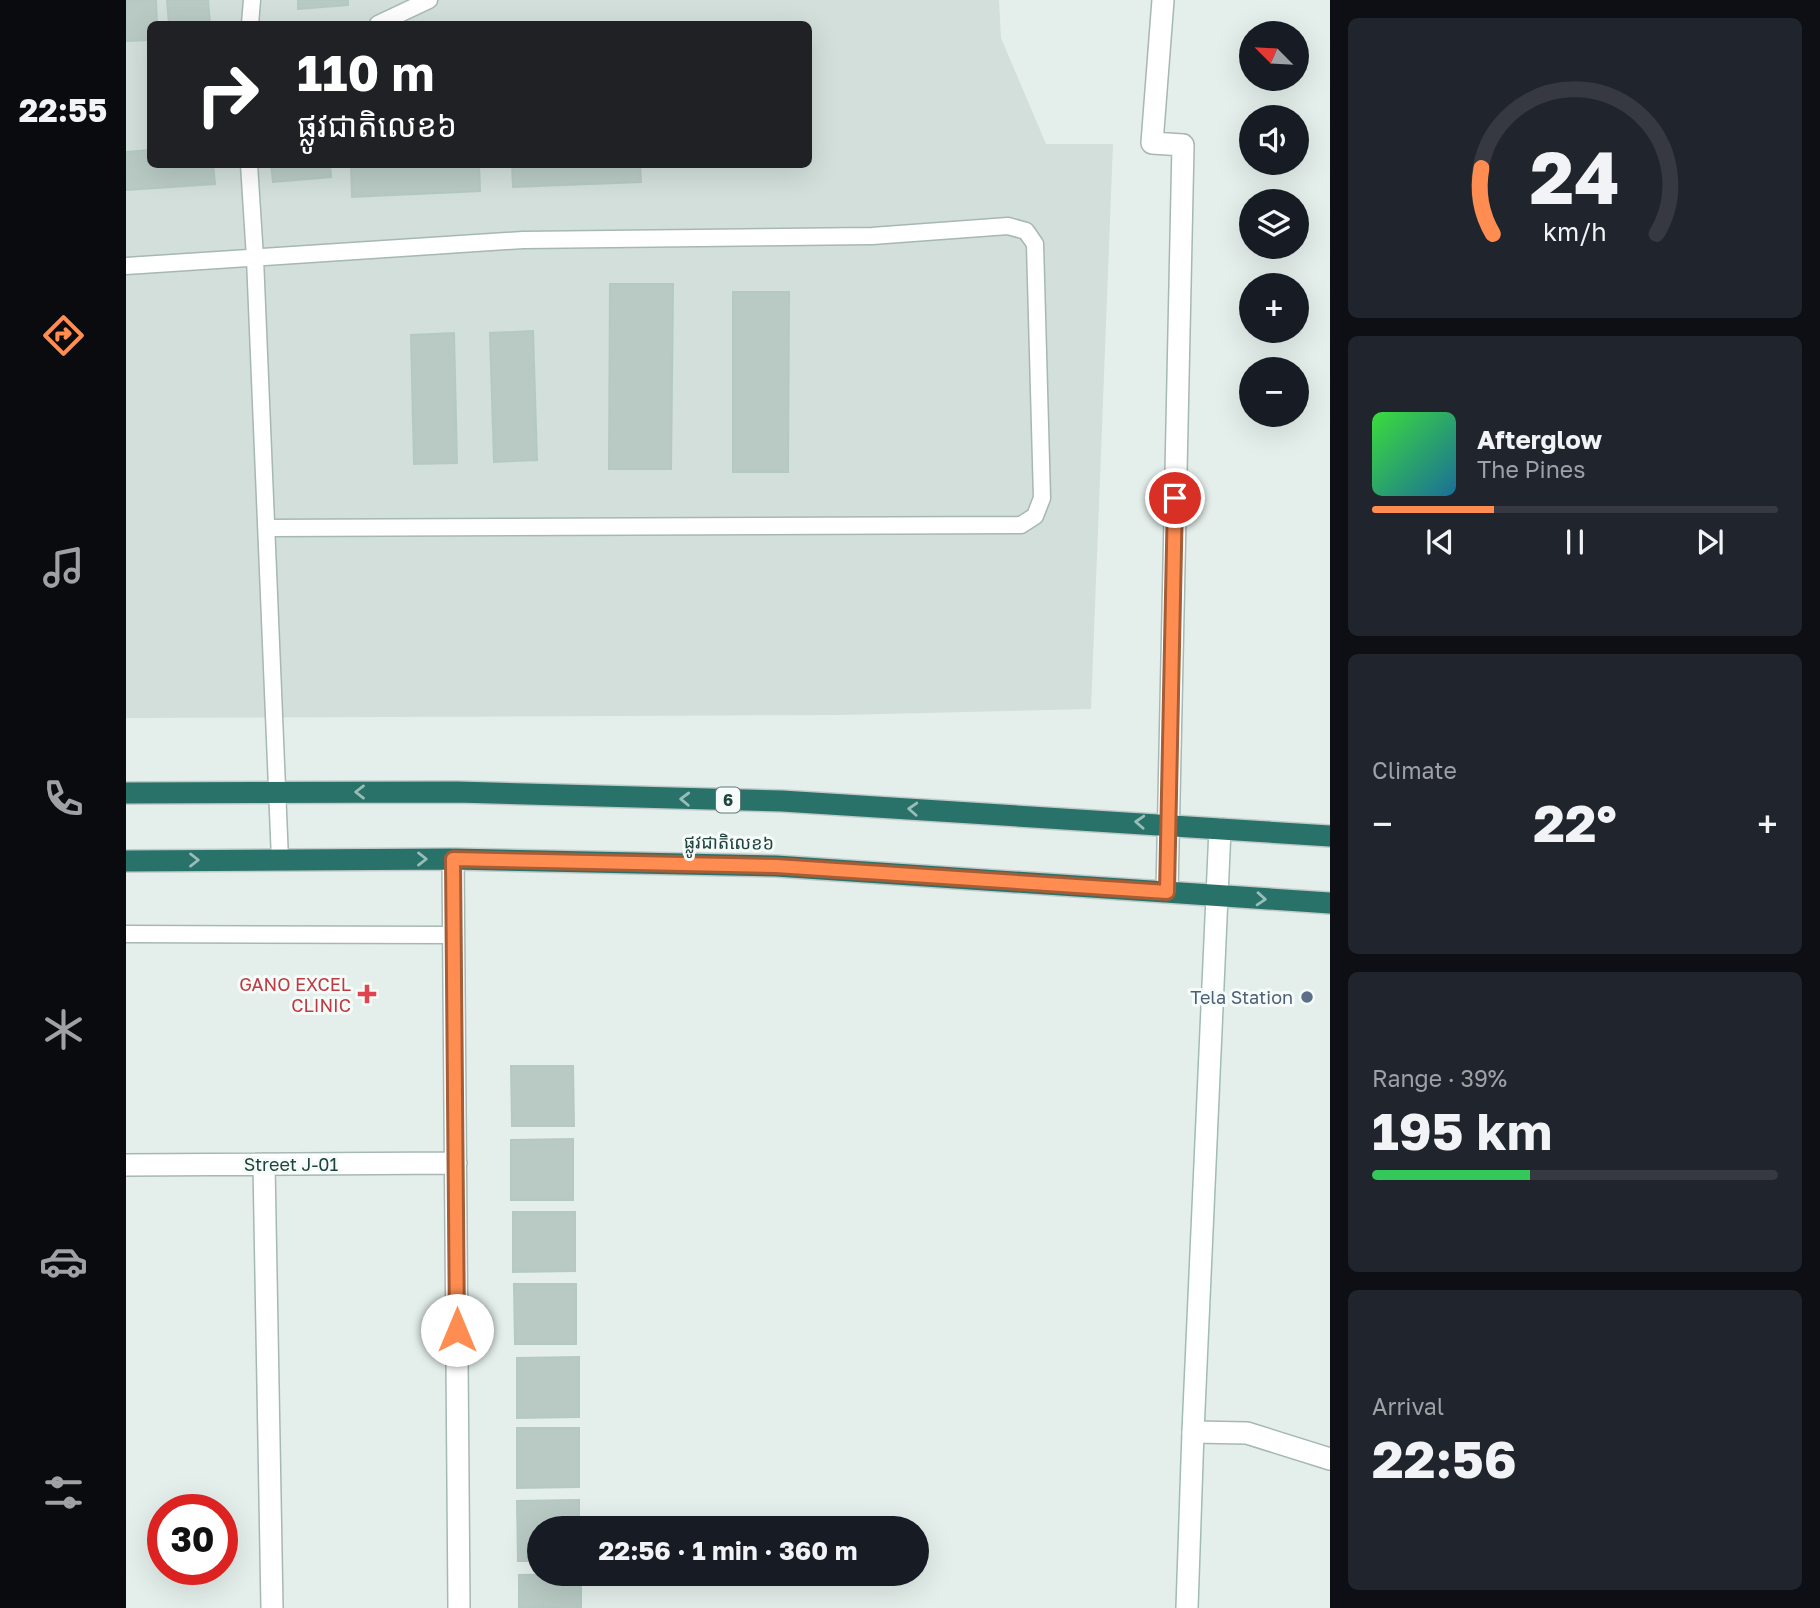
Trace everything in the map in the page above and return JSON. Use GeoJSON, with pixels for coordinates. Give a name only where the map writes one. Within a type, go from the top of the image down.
{"type":"FeatureCollection","features":[{"type":"Feature","properties":{"kind":"highway","name":"6"},"geometry":{"type":"LineString","coordinates":[[126,793],[457,792],[782,801],[1330,835]]}},
{"type":"Feature","properties":{"kind":"highway","name":"ផ្លូវជាតិលេខ៦"},"geometry":{"type":"LineString","coordinates":[[126,861],[453,859],[776,866],[1330,904]]}},
{"type":"Feature","properties":{"kind":"street"},"geometry":{"type":"LineString","coordinates":[[1163,0],[1152,143],[1183,145],[1167,892]]}},
{"type":"Feature","properties":{"kind":"street"},"geometry":{"type":"LineString","coordinates":[[1187,1608],[1220,829]]}},
{"type":"Feature","properties":{"kind":"street"},"geometry":{"type":"LineString","coordinates":[[453,859],[459,1608]]}},
{"type":"Feature","properties":{"kind":"street","name":"Street J-01"},"geometry":{"type":"LineString","coordinates":[[126,1165],[456,1163]]}},
{"type":"Feature","properties":{"kind":"street"},"geometry":{"type":"LineString","coordinates":[[264,1164],[272,1608]]}},
{"type":"Feature","properties":{"kind":"street"},"geometry":{"type":"LineString","coordinates":[[1193,1432],[1247,1433],[1330,1460]]}},
{"type":"Feature","properties":{"kind":"lane"},"geometry":{"type":"LineString","coordinates":[[250,21],[252,0]]}},
{"type":"Feature","properties":{"kind":"lane"},"geometry":{"type":"LineString","coordinates":[[384,21],[429,0]]}},
{"type":"Feature","properties":{"kind":"lane"},"geometry":{"type":"LineString","coordinates":[[249,168],[280,860]]}},
{"type":"Feature","properties":{"kind":"lane"},"geometry":{"type":"LineString","coordinates":[[126,266],[523,240],[872,236],[1008,226],[1026,231],[1035,244],[1042,498],[1035,516],[1021,525],[267,528]]}},
{"type":"Feature","properties":{"kind":"lane"},"geometry":{"type":"LineString","coordinates":[[126,934],[454,935]]}},
{"type":"Feature","properties":{"kind":"shaded area"},"geometry":{"type":"Polygon","coordinates":[[[126,0],[999,0],[1001,38],[1046,144],[1113,144],[1091,709],[841,715],[126,718],[126,0]]]}},
{"type":"Feature","properties":{"kind":"building"},"geometry":{"type":"Polygon","coordinates":[[[126,0],[156,0],[157,21],[147,21],[147,40],[126,41],[126,0]]]}},
{"type":"Feature","properties":{"kind":"building"},"geometry":{"type":"Polygon","coordinates":[[[167,0],[208,0],[210,21],[169,21],[167,0]]]}},
{"type":"Feature","properties":{"kind":"building"},"geometry":{"type":"Polygon","coordinates":[[[298,0],[348,0],[348,5],[298,9],[298,0]]]}},
{"type":"Feature","properties":{"kind":"building"},"geometry":{"type":"Polygon","coordinates":[[[147,150],[147,168],[213,168],[215,184],[126,190],[126,152],[147,150]]]}},
{"type":"Feature","properties":{"kind":"building"},"geometry":{"type":"Polygon","coordinates":[[[271,168],[330,168],[331,177],[273,182],[271,168]]]}},
{"type":"Feature","properties":{"kind":"building"},"geometry":{"type":"Polygon","coordinates":[[[351,168],[479,168],[480,191],[352,197],[351,168]]]}},
{"type":"Feature","properties":{"kind":"building"},"geometry":{"type":"Polygon","coordinates":[[[512,168],[640,168],[641,182],[513,187],[512,168]]]}},
{"type":"Feature","properties":{"kind":"building"},"geometry":{"type":"Polygon","coordinates":[[[610,284],[673,284],[671,469],[609,469],[610,284]]]}},
{"type":"Feature","properties":{"kind":"building"},"geometry":{"type":"Polygon","coordinates":[[[733,292],[789,292],[788,472],[733,472],[733,292]]]}},
{"type":"Feature","properties":{"kind":"building"},"geometry":{"type":"Polygon","coordinates":[[[533,331],[537,460],[494,462],[490,333],[533,331]]]}},
{"type":"Feature","properties":{"kind":"building"},"geometry":{"type":"Polygon","coordinates":[[[454,333],[457,463],[414,464],[411,335],[454,333]]]}},
{"type":"Feature","properties":{"kind":"building"},"geometry":{"type":"Polygon","coordinates":[[[511,1066],[573,1066],[574,1126],[512,1126],[511,1066]]]}},
{"type":"Feature","properties":{"kind":"building"},"geometry":{"type":"Polygon","coordinates":[[[573,1139],[573,1200],[511,1200],[511,1140],[573,1139]]]}},
{"type":"Feature","properties":{"kind":"building"},"geometry":{"type":"Polygon","coordinates":[[[513,1212],[575,1212],[575,1271],[513,1272],[513,1212]]]}},
{"type":"Feature","properties":{"kind":"building"},"geometry":{"type":"Polygon","coordinates":[[[514,1284],[576,1284],[576,1344],[515,1344],[514,1284]]]}},
{"type":"Feature","properties":{"kind":"building"},"geometry":{"type":"Polygon","coordinates":[[[579,1357],[579,1417],[517,1418],[517,1358],[579,1357]]]}},
{"type":"Feature","properties":{"kind":"building"},"geometry":{"type":"Polygon","coordinates":[[[517,1428],[579,1428],[579,1487],[517,1488],[517,1428]]]}},
{"type":"Feature","properties":{"kind":"building"},"geometry":{"type":"Polygon","coordinates":[[[579,1500],[579,1516],[527,1516],[527,1561],[518,1561],[517,1501],[579,1500]]]}},
{"type":"Feature","properties":{"kind":"building"},"geometry":{"type":"Polygon","coordinates":[[[519,1575],[527,1575],[527,1586],[581,1586],[581,1608],[519,1608],[519,1575]]]}},
{"type":"Feature","properties":{"kind":"place","name":"GANO EXCEL CLINIC"},"geometry":{"type":"Point","coordinates":[367,994]}},
{"type":"Feature","properties":{"kind":"place","name":"Tela Station"},"geometry":{"type":"Point","coordinates":[1307,997]}},
{"type":"Feature","properties":{"kind":"route"},"geometry":{"type":"LineString","coordinates":[[457,1330],[453,859],[776,866],[1167,892],[1175,498]]}}]}
